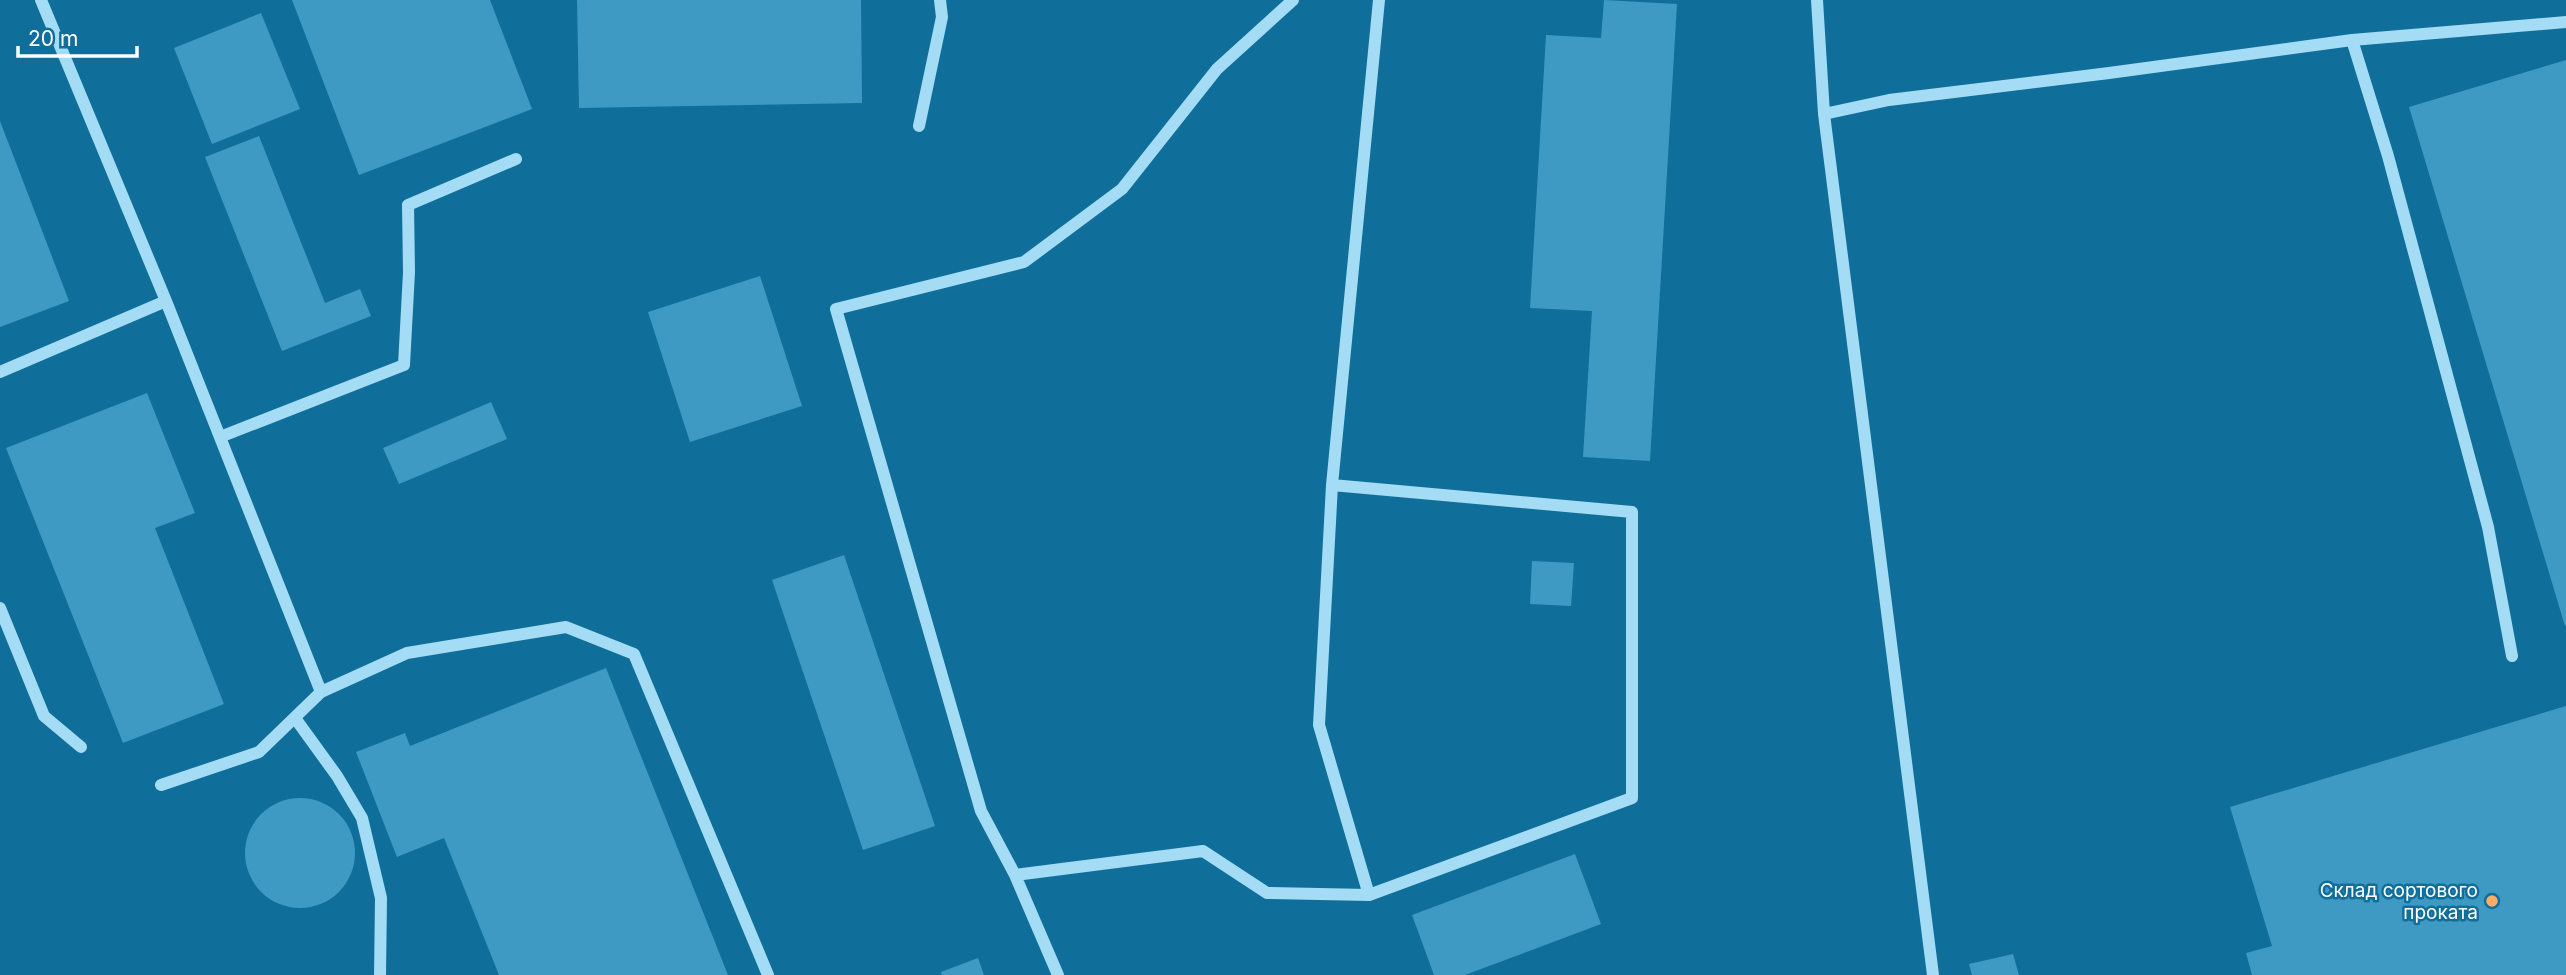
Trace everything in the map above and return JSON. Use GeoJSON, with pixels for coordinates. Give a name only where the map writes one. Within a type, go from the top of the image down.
{"type":"FeatureCollection","features":[{"type":"Feature","properties":{"kind":"lane"},"geometry":{"type":"LineString","coordinates":[[41,0],[166,301],[321,692]]}},
{"type":"Feature","properties":{"kind":"lane"},"geometry":{"type":"LineString","coordinates":[[919,126],[942,17],[940,0]]}},
{"type":"Feature","properties":{"kind":"lane"},"geometry":{"type":"LineString","coordinates":[[1058,975],[1015,875],[981,811],[836,309],[1024,262],[1122,189],[1217,69],[1293,0]]}},
{"type":"Feature","properties":{"kind":"lane"},"geometry":{"type":"LineString","coordinates":[[1368,895],[1319,725],[1332,485],[1379,0]]}},
{"type":"Feature","properties":{"kind":"lane"},"geometry":{"type":"LineString","coordinates":[[1817,0],[1824,114],[1933,975]]}},
{"type":"Feature","properties":{"kind":"lane"},"geometry":{"type":"LineString","coordinates":[[1824,114],[1889,100],[2109,74],[2352,40],[2566,22]]}},
{"type":"Feature","properties":{"kind":"lane"},"geometry":{"type":"LineString","coordinates":[[2352,40],[2388,156],[2488,527],[2512,656]]}},
{"type":"Feature","properties":{"kind":"lane"},"geometry":{"type":"LineString","coordinates":[[220,437],[404,365],[409,272],[408,205],[516,159]]}},
{"type":"Feature","properties":{"kind":"lane"},"geometry":{"type":"LineString","coordinates":[[0,372],[166,301]]}},
{"type":"Feature","properties":{"kind":"lane"},"geometry":{"type":"LineString","coordinates":[[1015,875],[1203,851],[1267,893],[1368,895],[1632,798],[1632,512],[1332,485]]}},
{"type":"Feature","properties":{"kind":"lane"},"geometry":{"type":"LineString","coordinates":[[0,608],[44,716],[81,747]]}},
{"type":"Feature","properties":{"kind":"lane"},"geometry":{"type":"LineString","coordinates":[[161,785],[260,752],[321,692],[407,653],[566,627],[634,654],[768,975]]}},
{"type":"Feature","properties":{"kind":"lane"},"geometry":{"type":"LineString","coordinates":[[295,718],[337,776],[362,818],[382,898],[380,975]]}},
{"type":"Feature","properties":{"kind":"building"},"geometry":{"type":"Polygon","coordinates":[[[292,0],[490,0],[532,109],[359,175],[292,0]]]}},
{"type":"Feature","properties":{"kind":"building"},"geometry":{"type":"Polygon","coordinates":[[[577,0],[861,0],[862,103],[579,108],[577,0]]]}},
{"type":"Feature","properties":{"kind":"building"},"geometry":{"type":"Polygon","coordinates":[[[1604,0],[1677,4],[1650,461],[1583,457],[1592,311],[1530,308],[1546,35],[1601,38],[1604,0]]]}},
{"type":"Feature","properties":{"kind":"building"},"geometry":{"type":"Polygon","coordinates":[[[261,13],[300,109],[212,144],[174,48],[261,13]]]}},
{"type":"Feature","properties":{"kind":"building"},"geometry":{"type":"Polygon","coordinates":[[[2566,60],[2566,625],[2565,626],[2409,107],[2566,60]]]}},
{"type":"Feature","properties":{"kind":"building"},"geometry":{"type":"Polygon","coordinates":[[[0,121],[69,301],[0,327],[0,121]]]}},
{"type":"Feature","properties":{"kind":"building"},"geometry":{"type":"Polygon","coordinates":[[[259,136],[325,303],[360,289],[371,316],[282,351],[205,157],[259,136]]]}},
{"type":"Feature","properties":{"kind":"building"},"geometry":{"type":"Polygon","coordinates":[[[760,276],[802,406],[690,442],[648,312],[760,276]]]}},
{"type":"Feature","properties":{"kind":"building"},"geometry":{"type":"Polygon","coordinates":[[[147,393],[195,513],[155,528],[224,704],[123,743],[6,448],[147,393]]]}},
{"type":"Feature","properties":{"kind":"building"},"geometry":{"type":"Polygon","coordinates":[[[491,402],[507,439],[399,484],[383,448],[491,402]]]}},
{"type":"Feature","properties":{"kind":"building"},"geometry":{"type":"Polygon","coordinates":[[[844,555],[935,826],[863,850],[772,580],[844,555]]]}},
{"type":"Feature","properties":{"kind":"building"},"geometry":{"type":"Polygon","coordinates":[[[1532,561],[1574,563],[1571,606],[1530,604],[1532,561]]]}},
{"type":"Feature","properties":{"kind":"building"},"geometry":{"type":"Polygon","coordinates":[[[606,668],[728,975],[499,975],[444,838],[397,857],[356,752],[405,733],[410,746],[606,668]]]}},
{"type":"Feature","properties":{"kind":"building"},"geometry":{"type":"Polygon","coordinates":[[[2566,706],[2566,975],[2252,975],[2246,953],[2272,946],[2230,807],[2566,706]]]}},
{"type":"Feature","properties":{"kind":"building"},"geometry":{"type":"Polygon","coordinates":[[[300,798],[321,802],[339,814],[351,832],[355,853],[351,874],[339,892],[321,904],[300,908],[279,904],[261,892],[249,874],[245,853],[249,832],[261,814],[279,802],[300,798]]]}},
{"type":"Feature","properties":{"kind":"building"},"geometry":{"type":"Polygon","coordinates":[[[1575,854],[1601,924],[1465,975],[1434,975],[1412,915],[1575,854]]]}},
{"type":"Feature","properties":{"kind":"building"},"geometry":{"type":"Polygon","coordinates":[[[2013,954],[2019,975],[1972,975],[1969,964],[2013,954]]]}},
{"type":"Feature","properties":{"kind":"building"},"geometry":{"type":"Polygon","coordinates":[[[978,958],[984,975],[942,975],[941,972],[978,958]]]}},
{"type":"Feature","properties":{"kind":"place","name":"Склад сортового проката"},"geometry":{"type":"Point","coordinates":[2492,901]}}]}
